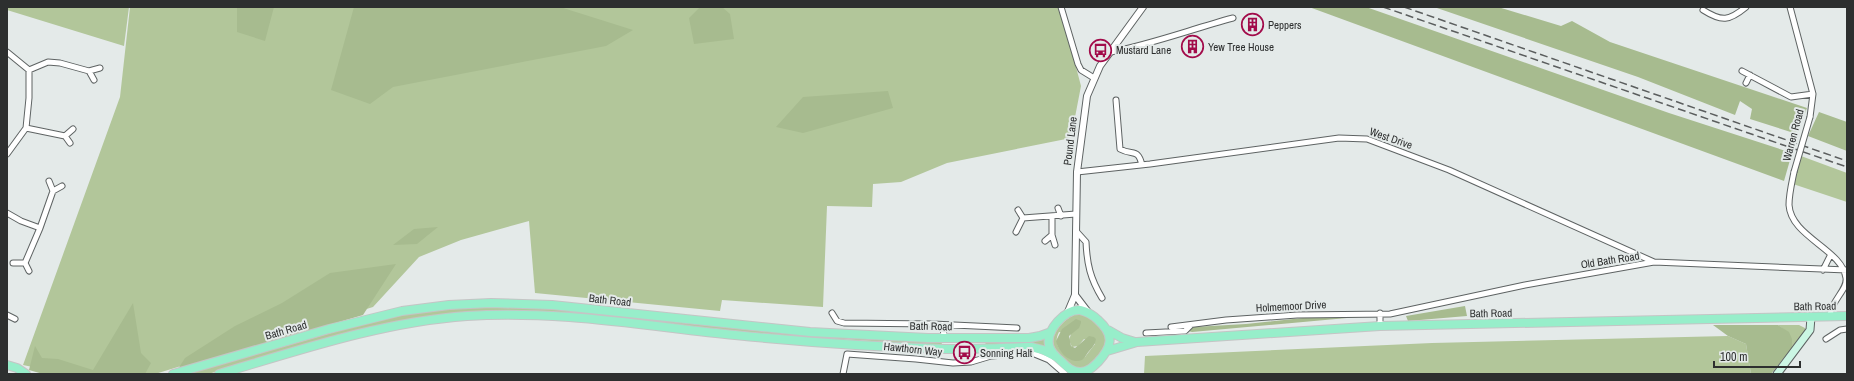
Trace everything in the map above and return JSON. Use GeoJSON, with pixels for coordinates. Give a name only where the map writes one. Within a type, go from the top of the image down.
{"type":"FeatureCollection","features":[{"type":"Feature","properties":{"kind":"main road","name":"Bath Road"},"geometry":{"type":"LineString","coordinates":[[173,374],[368,319],[402,311],[467,304],[523,303],[552,305],[810,332],[944,338],[1034,338],[1051,332]]}},
{"type":"Feature","properties":{"kind":"main road"},"geometry":{"type":"LineString","coordinates":[[1074,310],[1088,312],[1108,330],[1110,339],[1107,351],[1089,372],[1069,372],[1056,357],[1049,344],[1051,332],[1067,314],[1074,310]]}},
{"type":"Feature","properties":{"kind":"main road","name":"Bath Road"},"geometry":{"type":"LineString","coordinates":[[219,374],[378,330],[427,321],[491,315],[555,316],[792,340],[945,349],[1031,347],[1043,350],[1056,357]]}},
{"type":"Feature","properties":{"kind":"main road","name":"Bath Road"},"geometry":{"type":"LineString","coordinates":[[1107,351],[1137,342],[1380,326],[1847,316]]}},
{"type":"Feature","properties":{"kind":"main road"},"geometry":{"type":"LineString","coordinates":[[1777,374],[1810,330],[1811,317]]}},
{"type":"Feature","properties":{"kind":"main road","name":"Bath Road"},"geometry":{"type":"LineString","coordinates":[[1108,330],[1122,338],[1137,342]]}},
{"type":"Feature","properties":{"kind":"main road"},"geometry":{"type":"LineString","coordinates":[[944,338],[945,349]]}},
{"type":"Feature","properties":{"kind":"main road"},"geometry":{"type":"LineString","coordinates":[[7,365],[17,368],[26,374]]}},
{"type":"Feature","properties":{"kind":"street"},"geometry":{"type":"LineString","coordinates":[[1061,7],[1078,64],[1081,70],[1094,78]]}},
{"type":"Feature","properties":{"kind":"street","name":"Pound Lane"},"geometry":{"type":"LineString","coordinates":[[1067,314],[1075,295],[1077,172],[1087,96],[1094,78],[1143,7]]}},
{"type":"Feature","properties":{"kind":"street"},"geometry":{"type":"LineString","coordinates":[[1703,10],[1715,18],[1724,20],[1738,14],[1746,7]]}},
{"type":"Feature","properties":{"kind":"street","name":"Warren Road"},"geometry":{"type":"LineString","coordinates":[[1790,7],[1813,94],[1810,117],[1794,172],[1789,205],[1792,217],[1811,238],[1830,256],[1840,263],[1845,270]]}},
{"type":"Feature","properties":{"kind":"street"},"geometry":{"type":"LineString","coordinates":[[1111,52],[1152,42],[1191,29],[1233,18]]}},
{"type":"Feature","properties":{"kind":"street"},"geometry":{"type":"LineString","coordinates":[[7,52],[29,70]]}},
{"type":"Feature","properties":{"kind":"street"},"geometry":{"type":"LineString","coordinates":[[29,70],[48,62],[60,63],[89,71],[100,68]]}},
{"type":"Feature","properties":{"kind":"street"},"geometry":{"type":"LineString","coordinates":[[7,154],[26,128],[29,98],[29,70]]}},
{"type":"Feature","properties":{"kind":"street"},"geometry":{"type":"LineString","coordinates":[[89,71],[94,80]]}},
{"type":"Feature","properties":{"kind":"street"},"geometry":{"type":"LineString","coordinates":[[1742,71],[1791,97],[1813,94]]}},
{"type":"Feature","properties":{"kind":"street"},"geometry":{"type":"LineString","coordinates":[[1746,83],[1750,75]]}},
{"type":"Feature","properties":{"kind":"street"},"geometry":{"type":"LineString","coordinates":[[1116,100],[1120,148],[1127,152],[1135,152],[1140,156],[1142,165]]}},
{"type":"Feature","properties":{"kind":"street"},"geometry":{"type":"LineString","coordinates":[[26,128],[65,136],[70,142]]}},
{"type":"Feature","properties":{"kind":"street"},"geometry":{"type":"LineString","coordinates":[[65,136],[72,129]]}},
{"type":"Feature","properties":{"kind":"street","name":"West Drive"},"geometry":{"type":"LineString","coordinates":[[1077,172],[1142,165],[1339,138],[1367,139],[1448,170],[1654,262]]}},
{"type":"Feature","properties":{"kind":"street"},"geometry":{"type":"LineString","coordinates":[[48,181],[53,191]]}},
{"type":"Feature","properties":{"kind":"street"},"geometry":{"type":"LineString","coordinates":[[28,271],[25,264],[53,191],[62,186]]}},
{"type":"Feature","properties":{"kind":"street"},"geometry":{"type":"LineString","coordinates":[[1058,208],[1061,216]]}},
{"type":"Feature","properties":{"kind":"street"},"geometry":{"type":"LineString","coordinates":[[1016,232],[1022,218],[1018,210]]}},
{"type":"Feature","properties":{"kind":"street"},"geometry":{"type":"LineString","coordinates":[[7,213],[21,221],[40,228]]}},
{"type":"Feature","properties":{"kind":"street"},"geometry":{"type":"LineString","coordinates":[[1022,218],[1052,217],[1076,214]]}},
{"type":"Feature","properties":{"kind":"street"},"geometry":{"type":"LineString","coordinates":[[1052,217],[1052,235],[1055,245]]}},
{"type":"Feature","properties":{"kind":"street"},"geometry":{"type":"LineString","coordinates":[[1076,230],[1086,242],[1089,270],[1093,284],[1102,298]]}},
{"type":"Feature","properties":{"kind":"street"},"geometry":{"type":"LineString","coordinates":[[1045,241],[1052,235]]}},
{"type":"Feature","properties":{"kind":"street"},"geometry":{"type":"LineString","coordinates":[[1823,270],[1830,256]]}},
{"type":"Feature","properties":{"kind":"street","name":"Old Bath Road"},"geometry":{"type":"LineString","coordinates":[[1380,313],[1390,314],[1414,310],[1525,285],[1654,262],[1845,270]]}},
{"type":"Feature","properties":{"kind":"street"},"geometry":{"type":"LineString","coordinates":[[13,263],[25,264]]}},
{"type":"Feature","properties":{"kind":"street"},"geometry":{"type":"LineString","coordinates":[[1830,316],[1832,304],[1846,285],[1845,270]]}},
{"type":"Feature","properties":{"kind":"street"},"geometry":{"type":"LineString","coordinates":[[1075,295],[1088,312]]}},
{"type":"Feature","properties":{"kind":"street"},"geometry":{"type":"LineString","coordinates":[[832,313],[837,321],[844,323],[1017,328]]}},
{"type":"Feature","properties":{"kind":"street"},"geometry":{"type":"LineString","coordinates":[[1380,313],[1380,326]]}},
{"type":"Feature","properties":{"kind":"street","name":"Holmemoor Drive"},"geometry":{"type":"LineString","coordinates":[[1171,327],[1226,320],[1297,315],[1380,313]]}},
{"type":"Feature","properties":{"kind":"street"},"geometry":{"type":"LineString","coordinates":[[7,315],[15,318]]}},
{"type":"Feature","properties":{"kind":"street"},"geometry":{"type":"LineString","coordinates":[[943,325],[944,338]]}},
{"type":"Feature","properties":{"kind":"street","name":"Holmemoor Drive"},"geometry":{"type":"LineString","coordinates":[[1146,333],[1185,331],[1190,325]]}},
{"type":"Feature","properties":{"kind":"street"},"geometry":{"type":"LineString","coordinates":[[1826,339],[1840,330],[1847,329]]}},
{"type":"Feature","properties":{"kind":"street","name":"Hawthorn Way"},"geometry":{"type":"LineString","coordinates":[[844,374],[847,354],[953,363],[971,362],[991,356],[1032,354],[1049,360],[1069,372]]}},
{"type":"Feature","properties":{"kind":"green space"},"geometry":{"type":"Polygon","coordinates":[[[7,7],[129,7],[124,46],[7,10],[7,7]]]}},
{"type":"Feature","properties":{"kind":"green space"},"geometry":{"type":"Polygon","coordinates":[[[130,7],[1058,7],[1065,25],[1081,86],[1071,138],[947,163],[901,182],[873,184],[872,207],[827,206],[823,307],[722,300],[720,311],[535,293],[529,221],[461,240],[419,257],[373,307],[155,374],[66,374],[23,365],[120,97],[130,7]]]}},
{"type":"Feature","properties":{"kind":"green space"},"geometry":{"type":"Polygon","coordinates":[[[237,7],[274,7],[265,41],[237,32],[237,7]]]}},
{"type":"Feature","properties":{"kind":"green space"},"geometry":{"type":"Polygon","coordinates":[[[354,7],[560,7],[633,30],[606,46],[393,87],[370,104],[331,90],[354,7]]]}},
{"type":"Feature","properties":{"kind":"green space"},"geometry":{"type":"Polygon","coordinates":[[[700,7],[722,7],[730,14],[734,39],[694,44],[689,18],[700,7]]]}},
{"type":"Feature","properties":{"kind":"green space"},"geometry":{"type":"Polygon","coordinates":[[[1309,7],[1366,7],[1669,113],[1792,153],[1784,181],[1309,7]]]}},
{"type":"Feature","properties":{"kind":"green space"},"geometry":{"type":"Polygon","coordinates":[[[1434,7],[1498,7],[1561,26],[1572,21],[1610,42],[1807,108],[1797,134],[1750,119],[1752,109],[1740,101],[1735,115],[1638,77],[1434,7]]]}},
{"type":"Feature","properties":{"kind":"green space"},"geometry":{"type":"Polygon","coordinates":[[[888,91],[893,108],[803,133],[776,127],[803,97],[888,91]]]}},
{"type":"Feature","properties":{"kind":"green space"},"geometry":{"type":"Polygon","coordinates":[[[1819,112],[1847,122],[1847,151],[1808,136],[1819,112]]]}},
{"type":"Feature","properties":{"kind":"green space"},"geometry":{"type":"Polygon","coordinates":[[[1801,156],[1847,173],[1847,202],[1793,184],[1801,156]]]}},
{"type":"Feature","properties":{"kind":"green space"},"geometry":{"type":"Polygon","coordinates":[[[438,227],[417,244],[393,245],[414,229],[438,227]]]}},
{"type":"Feature","properties":{"kind":"green space"},"geometry":{"type":"Polygon","coordinates":[[[396,264],[363,315],[178,369],[185,358],[235,326],[282,303],[330,273],[396,264]]]}},
{"type":"Feature","properties":{"kind":"green space"},"geometry":{"type":"Polygon","coordinates":[[[133,303],[141,353],[151,363],[145,374],[43,374],[29,370],[35,346],[42,358],[58,359],[93,370],[133,303]]]}},
{"type":"Feature","properties":{"kind":"green space"},"geometry":{"type":"Polygon","coordinates":[[[491,306],[529,307],[605,313],[813,336],[940,341],[942,343],[941,345],[936,345],[776,335],[533,312],[353,333],[208,374],[187,374],[380,319],[420,312],[491,306]]]}},
{"type":"Feature","properties":{"kind":"green space"},"geometry":{"type":"Polygon","coordinates":[[[1465,306],[1467,316],[1408,321],[1406,316],[1465,306]]]}},
{"type":"Feature","properties":{"kind":"green space"},"geometry":{"type":"Polygon","coordinates":[[[1368,311],[1371,314],[1358,317],[1192,332],[1176,328],[1246,324],[1368,311]]]}},
{"type":"Feature","properties":{"kind":"green space"},"geometry":{"type":"Polygon","coordinates":[[[1077,314],[1086,316],[1098,325],[1106,337],[1104,347],[1095,360],[1082,368],[1073,366],[1057,352],[1053,341],[1056,331],[1064,322],[1077,314]],[[1059,332],[1057,337],[1057,345],[1072,360],[1085,357],[1095,344],[1084,339],[1078,346],[1072,347],[1069,340],[1071,334],[1059,332]]]}},
{"type":"Feature","properties":{"kind":"green space"},"geometry":{"type":"Polygon","coordinates":[[[1076,319],[1081,321],[1081,323],[1079,328],[1069,336],[1071,346],[1075,348],[1089,336],[1096,339],[1094,345],[1082,360],[1073,361],[1062,353],[1056,341],[1062,329],[1076,319]]]}},
{"type":"Feature","properties":{"kind":"green space"},"geometry":{"type":"Polygon","coordinates":[[[1713,325],[1778,325],[1789,332],[1792,339],[1792,348],[1771,374],[1751,374],[1746,344],[1728,336],[1713,325]]]}},
{"type":"Feature","properties":{"kind":"green space"},"geometry":{"type":"Polygon","coordinates":[[[1778,325],[1799,325],[1805,328],[1805,331],[1792,348],[1789,334],[1778,325]]]}},
{"type":"Feature","properties":{"kind":"green space"},"geometry":{"type":"Polygon","coordinates":[[[1728,336],[1746,344],[1751,374],[1144,374],[1145,356],[1432,343],[1728,336]]]}},
{"type":"Feature","properties":{"kind":"green space"},"geometry":{"type":"Polygon","coordinates":[[[1045,339],[1046,347],[1033,344],[987,345],[984,342],[950,343],[950,341],[1036,341],[1045,339]]]}},
{"type":"Feature","properties":{"kind":"railway"},"geometry":{"type":"LineString","coordinates":[[1383,7],[1847,167]]}},
{"type":"Feature","properties":{"kind":"railway"},"geometry":{"type":"LineString","coordinates":[[1404,7],[1847,161]]}},
{"type":"Feature","properties":{"kind":"place","name":"Peppers"},"geometry":{"type":"Point","coordinates":[1253,25]}},
{"type":"Feature","properties":{"kind":"place","name":"Yew Tree House"},"geometry":{"type":"Point","coordinates":[1192,47]}},
{"type":"Feature","properties":{"kind":"place","name":"Mustard Lane"},"geometry":{"type":"Point","coordinates":[1100,50]}},
{"type":"Feature","properties":{"kind":"place","name":"Sonning Halt"},"geometry":{"type":"Point","coordinates":[964,353]}}]}
